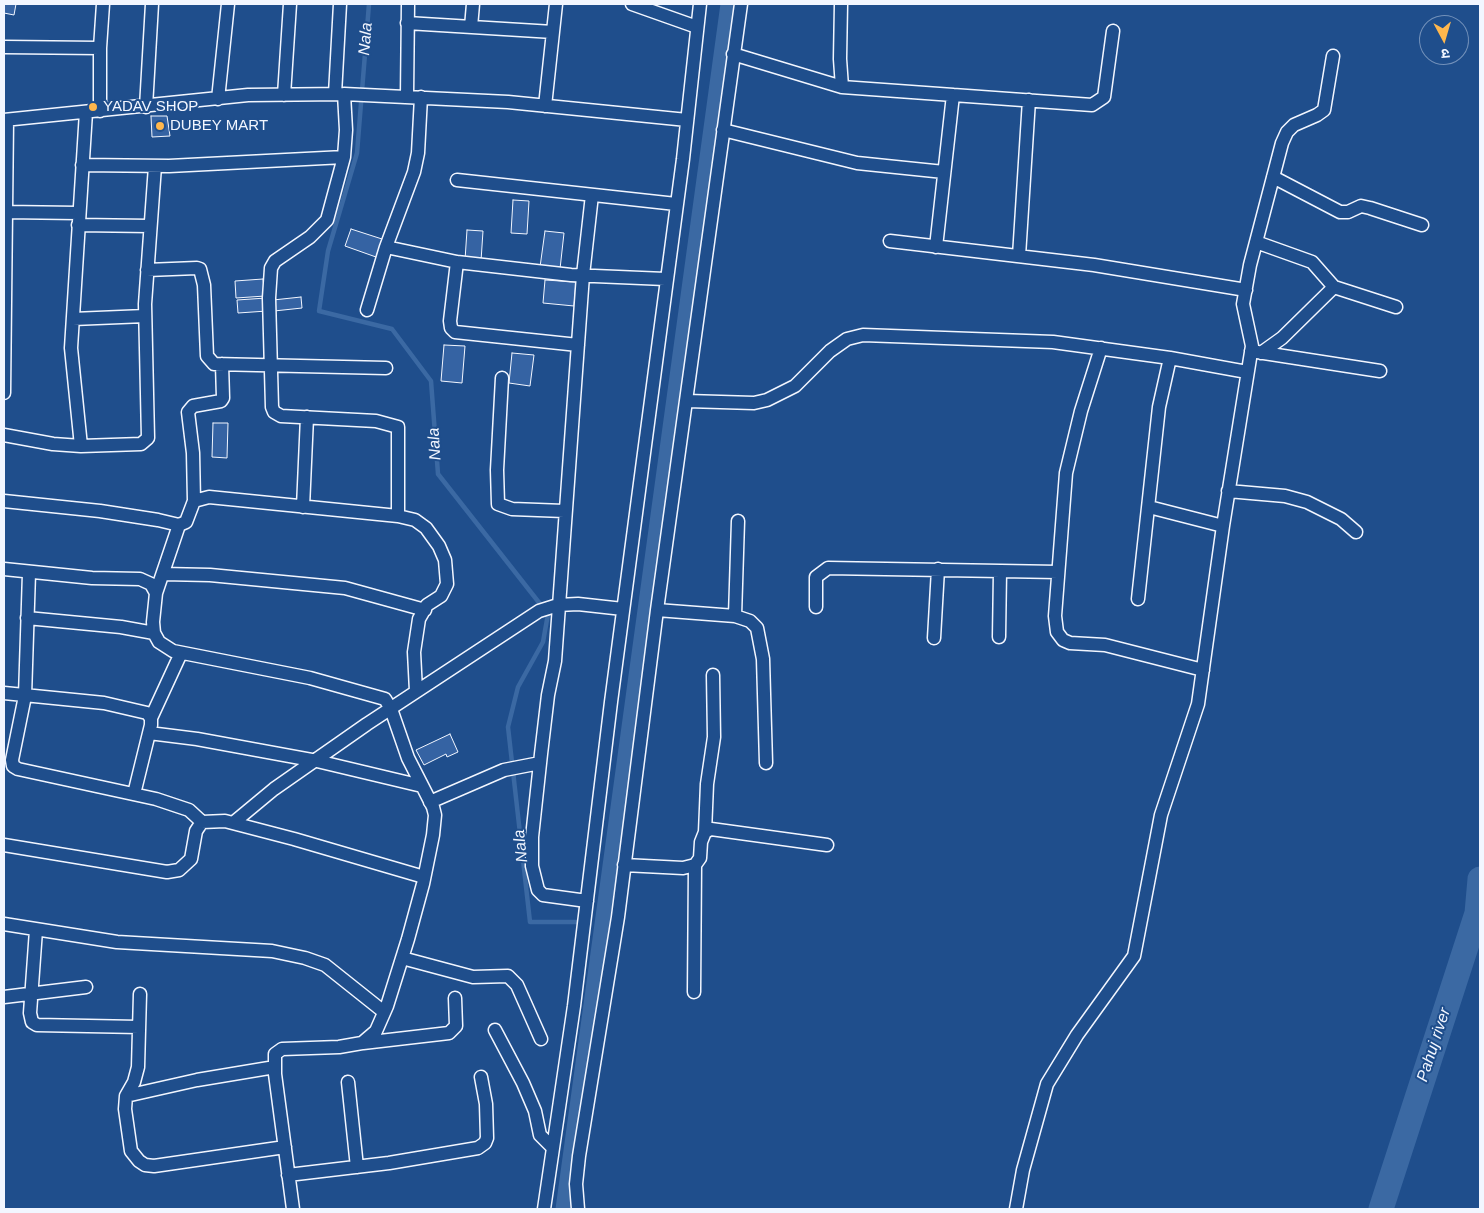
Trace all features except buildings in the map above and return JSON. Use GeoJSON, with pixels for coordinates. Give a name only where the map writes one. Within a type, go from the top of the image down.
{"type":"FeatureCollection","features":[{"type":"Feature","properties":{"kind":"street"},"geometry":{"type":"LineString","coordinates":[[100,111],[100,48],[103,4]]}},
{"type":"Feature","properties":{"kind":"street"},"geometry":{"type":"LineString","coordinates":[[146,107],[152,4]]}},
{"type":"Feature","properties":{"kind":"street"},"geometry":{"type":"LineString","coordinates":[[218,99],[228,4]]}},
{"type":"Feature","properties":{"kind":"street"},"geometry":{"type":"LineString","coordinates":[[284,95],[290,4]]}},
{"type":"Feature","properties":{"kind":"street"},"geometry":{"type":"LineString","coordinates":[[340,4],[346,130],[344,157],[327,220],[310,237],[275,261],[271,268],[270,365],[274,412],[281,416],[376,421],[398,427],[398,516]]}},
{"type":"Feature","properties":{"kind":"street"},"geometry":{"type":"LineString","coordinates":[[407,96],[408,4]]}},
{"type":"Feature","properties":{"kind":"street"},"geometry":{"type":"LineString","coordinates":[[471,27],[474,4]]}},
{"type":"Feature","properties":{"kind":"street"},"geometry":{"type":"LineString","coordinates":[[545,106],[556,4]]}},
{"type":"Feature","properties":{"kind":"street"},"geometry":{"type":"LineString","coordinates":[[632,4],[646,6],[697,27]]}},
{"type":"Feature","properties":{"kind":"street"},"geometry":{"type":"LineString","coordinates":[[544,1209],[587,901],[687,120],[700,4]]}},
{"type":"Feature","properties":{"kind":"street"},"geometry":{"type":"LineString","coordinates":[[578,1209],[576,1184],[579,1156],[624,865],[740,4]]}},
{"type":"Feature","properties":{"kind":"street"},"geometry":{"type":"LineString","coordinates":[[841,4],[840,59],[842,87]]}},
{"type":"Feature","properties":{"kind":"street"},"geometry":{"type":"LineString","coordinates":[[407,23],[553,32]]}},
{"type":"Feature","properties":{"kind":"street"},"geometry":{"type":"LineString","coordinates":[[733,54],[842,87],[1092,105],[1104,97],[1114,31]]}},
{"type":"Feature","properties":{"kind":"street"},"geometry":{"type":"LineString","coordinates":[[4,47],[100,48]]}},
{"type":"Feature","properties":{"kind":"street"},"geometry":{"type":"LineString","coordinates":[[1256,352],[1243,304],[1256,242],[1282,144],[1287,132],[1294,125],[1324,110],[1333,56]]}},
{"type":"Feature","properties":{"kind":"street"},"geometry":{"type":"LineString","coordinates":[[4,392],[5,120],[218,99],[284,95],[369,94],[545,106],[687,120]]}},
{"type":"Feature","properties":{"kind":"street"},"geometry":{"type":"LineString","coordinates":[[936,247],[953,95]]}},
{"type":"Feature","properties":{"kind":"street"},"geometry":{"type":"LineString","coordinates":[[367,310],[386,247],[414,172],[418,153],[421,97]]}},
{"type":"Feature","properties":{"kind":"street"},"geometry":{"type":"LineString","coordinates":[[1018,256],[1029,100]]}},
{"type":"Feature","properties":{"kind":"street"},"geometry":{"type":"LineString","coordinates":[[81,446],[73,377],[73,319],[86,112]]}},
{"type":"Feature","properties":{"kind":"street"},"geometry":{"type":"LineString","coordinates":[[723,130],[857,163],[944,172]]}},
{"type":"Feature","properties":{"kind":"street"},"geometry":{"type":"LineString","coordinates":[[82,165],[155,166],[344,157]]}},
{"type":"Feature","properties":{"kind":"street"},"geometry":{"type":"LineString","coordinates":[[4,436],[53,444],[81,446],[141,444],[148,438],[145,316],[146,270],[155,166]]}},
{"type":"Feature","properties":{"kind":"street"},"geometry":{"type":"LineString","coordinates":[[1273,177],[1340,212],[1348,212],[1361,206],[1422,225]]}},
{"type":"Feature","properties":{"kind":"street"},"geometry":{"type":"LineString","coordinates":[[457,180],[676,204]]}},
{"type":"Feature","properties":{"kind":"street"},"geometry":{"type":"LineString","coordinates":[[587,901],[543,895],[538,890],[532,866],[532,836],[548,695],[555,660],[554,606],[564,511],[583,275],[592,195]]}},
{"type":"Feature","properties":{"kind":"street"},"geometry":{"type":"LineString","coordinates":[[5,212],[150,226]]}},
{"type":"Feature","properties":{"kind":"street"},"geometry":{"type":"LineString","coordinates":[[890,241],[1094,265],[1246,290]]}},
{"type":"Feature","properties":{"kind":"street"},"geometry":{"type":"LineString","coordinates":[[1256,242],[1312,262],[1334,287],[1396,307]]}},
{"type":"Feature","properties":{"kind":"street"},"geometry":{"type":"LineString","coordinates":[[386,247],[457,262],[583,275],[666,279]]}},
{"type":"Feature","properties":{"kind":"street"},"geometry":{"type":"LineString","coordinates":[[457,262],[450,320],[451,328],[455,332],[578,345]]}},
{"type":"Feature","properties":{"kind":"street"},"geometry":{"type":"LineString","coordinates":[[146,270],[200,269],[204,285],[207,356],[214,364],[386,368]]}},
{"type":"Feature","properties":{"kind":"street"},"geometry":{"type":"LineString","coordinates":[[1016,1209],[1022,1170],[1047,1084],[1066,1052],[1134,956],[1160,815],[1198,704],[1247,372],[1256,352],[1282,338],[1334,287]]}},
{"type":"Feature","properties":{"kind":"street"},"geometry":{"type":"LineString","coordinates":[[73,319],[145,316]]}},
{"type":"Feature","properties":{"kind":"street"},"geometry":{"type":"LineString","coordinates":[[687,401],[754,404],[767,400],[795,386],[830,352],[847,339],[863,335],[1054,342],[1170,358],[1247,372]]}},
{"type":"Feature","properties":{"kind":"street"},"geometry":{"type":"LineString","coordinates":[[1101,348],[1081,411],[1066,473],[1055,616],[1056,632],[1063,640],[1080,645],[1105,645],[1203,670]]}},
{"type":"Feature","properties":{"kind":"street"},"geometry":{"type":"LineString","coordinates":[[1256,352],[1380,372]]}},
{"type":"Feature","properties":{"kind":"street"},"geometry":{"type":"LineString","coordinates":[[1138,599],[1159,407],[1170,358]]}},
{"type":"Feature","properties":{"kind":"street"},"geometry":{"type":"LineString","coordinates":[[4,501],[110,512],[179,525],[186,522],[194,501],[193,453],[188,412],[193,406],[221,402],[223,398],[222,364]]}},
{"type":"Feature","properties":{"kind":"street"},"geometry":{"type":"LineString","coordinates":[[502,378],[497,470],[498,504],[512,509],[564,511]]}},
{"type":"Feature","properties":{"kind":"street"},"geometry":{"type":"LineString","coordinates":[[302,507],[307,417]]}},
{"type":"Feature","properties":{"kind":"street"},"geometry":{"type":"LineString","coordinates":[[1228,491],[1285,496],[1307,502],[1341,520],[1356,532]]}},
{"type":"Feature","properties":{"kind":"street"},"geometry":{"type":"LineString","coordinates":[[194,501],[209,497],[398,516],[415,520],[426,528],[439,546],[445,560],[447,584],[441,596],[425,610],[419,619],[416,633],[416,691]]}},
{"type":"Feature","properties":{"kind":"street"},"geometry":{"type":"LineString","coordinates":[[1149,508],[1223,526]]}},
{"type":"Feature","properties":{"kind":"street"},"geometry":{"type":"LineString","coordinates":[[735,616],[738,521]]}},
{"type":"Feature","properties":{"kind":"street"},"geometry":{"type":"LineString","coordinates":[[179,525],[156,593],[153,622],[154,633],[159,642],[166,649],[181,653],[237,662],[372,694],[385,699],[391,709],[408,758],[435,815],[424,877],[402,958],[376,1031],[362,1043]]}},
{"type":"Feature","properties":{"kind":"street"},"geometry":{"type":"LineString","coordinates":[[816,607],[816,577],[828,568],[1058,572]]}},
{"type":"Feature","properties":{"kind":"street"},"geometry":{"type":"LineString","coordinates":[[934,638],[938,569]]}},
{"type":"Feature","properties":{"kind":"street"},"geometry":{"type":"LineString","coordinates":[[4,570],[140,579],[151,584],[156,593]]}},
{"type":"Feature","properties":{"kind":"street"},"geometry":{"type":"LineString","coordinates":[[999,637],[1000,572]]}},
{"type":"Feature","properties":{"kind":"street"},"geometry":{"type":"LineString","coordinates":[[29,573],[25,696],[12,760],[14,766],[30,772],[134,794],[189,810],[202,822],[234,823],[424,877]]}},
{"type":"Feature","properties":{"kind":"street"},"geometry":{"type":"LineString","coordinates":[[163,574],[210,575],[345,588],[425,610]]}},
{"type":"Feature","properties":{"kind":"street"},"geometry":{"type":"LineString","coordinates":[[234,823],[274,789],[317,761],[367,724],[539,611],[554,606],[578,604],[623,609]]}},
{"type":"Feature","properties":{"kind":"street"},"geometry":{"type":"LineString","coordinates":[[657,610],[735,616],[750,621],[757,628],[761,640],[766,763]]}},
{"type":"Feature","properties":{"kind":"street"},"geometry":{"type":"LineString","coordinates":[[27,618],[121,627],[154,633]]}},
{"type":"Feature","properties":{"kind":"street"},"geometry":{"type":"LineString","coordinates":[[134,794],[151,718],[181,653]]}},
{"type":"Feature","properties":{"kind":"street"},"geometry":{"type":"LineString","coordinates":[[624,865],[683,868],[694,865],[700,858],[701,842],[705,832],[707,784],[714,745],[712,674]]}},
{"type":"Feature","properties":{"kind":"street"},"geometry":{"type":"LineString","coordinates":[[4,694],[104,703],[147,713],[151,718]]}},
{"type":"Feature","properties":{"kind":"street"},"geometry":{"type":"LineString","coordinates":[[149,733],[197,739],[317,761],[422,786]]}},
{"type":"Feature","properties":{"kind":"street"},"geometry":{"type":"LineString","coordinates":[[430,802],[504,770],[540,763]]}},
{"type":"Feature","properties":{"kind":"street"},"geometry":{"type":"LineString","coordinates":[[4,845],[166,872],[178,870],[191,859],[196,831],[202,822]]}},
{"type":"Feature","properties":{"kind":"street"},"geometry":{"type":"LineString","coordinates":[[705,832],[712,829],[827,845]]}},
{"type":"Feature","properties":{"kind":"street"},"geometry":{"type":"LineString","coordinates":[[694,865],[694,992]]}},
{"type":"Feature","properties":{"kind":"street"},"geometry":{"type":"LineString","coordinates":[[4,924],[117,942],[272,951],[305,958],[325,965],[384,1012]]}},
{"type":"Feature","properties":{"kind":"street"},"geometry":{"type":"LineString","coordinates":[[36,930],[30,1013],[32,1022],[37,1026],[139,1027]]}},
{"type":"Feature","properties":{"kind":"street"},"geometry":{"type":"LineString","coordinates":[[402,958],[473,977],[508,976],[517,985],[541,1039]]}},
{"type":"Feature","properties":{"kind":"street"},"geometry":{"type":"LineString","coordinates":[[4,997],[86,987]]}},
{"type":"Feature","properties":{"kind":"street"},"geometry":{"type":"LineString","coordinates":[[140,994],[138,1067],[134,1082],[126,1096],[125,1109],[130,1151],[145,1165],[154,1166],[285,1147]]}},
{"type":"Feature","properties":{"kind":"street"},"geometry":{"type":"LineString","coordinates":[[293,1209],[274,1067],[275,1054],[282,1049],[339,1047],[449,1033],[456,1026],[455,998]]}},
{"type":"Feature","properties":{"kind":"street"},"geometry":{"type":"LineString","coordinates":[[495,1030],[524,1083],[540,1135],[553,1148]]}},
{"type":"Feature","properties":{"kind":"street"},"geometry":{"type":"LineString","coordinates":[[126,1096],[197,1080],[274,1067]]}},
{"type":"Feature","properties":{"kind":"street"},"geometry":{"type":"LineString","coordinates":[[288,1175],[357,1167],[478,1148],[485,1143],[488,1125],[481,1077]]}},
{"type":"Feature","properties":{"kind":"street"},"geometry":{"type":"LineString","coordinates":[[348,1082],[357,1167]]}},
{"type":"Feature","properties":{"kind":"waterway","name":"Nala"},"geometry":{"type":"LineString","coordinates":[[369,4],[357,153],[328,251],[319,311],[392,329],[431,381],[438,474],[548,614],[543,642],[518,687],[508,727],[530,922],[579,922]]}},
{"type":"Feature","properties":{"kind":"waterway"},"geometry":{"type":"LineString","coordinates":[[563,1209],[728,4]]}},
{"type":"Feature","properties":{"kind":"waterway","name":"Pahuj river"},"geometry":{"type":"LineString","coordinates":[[1381,1209],[1477,913],[1480,879]]}},
{"type":"Feature","properties":{"kind":"place","name":"YADAV SHOP"},"geometry":{"type":"Point","coordinates":[93,107]}},
{"type":"Feature","properties":{"kind":"place","name":"DUBEY MART"},"geometry":{"type":"Point","coordinates":[160,126]}}]}
